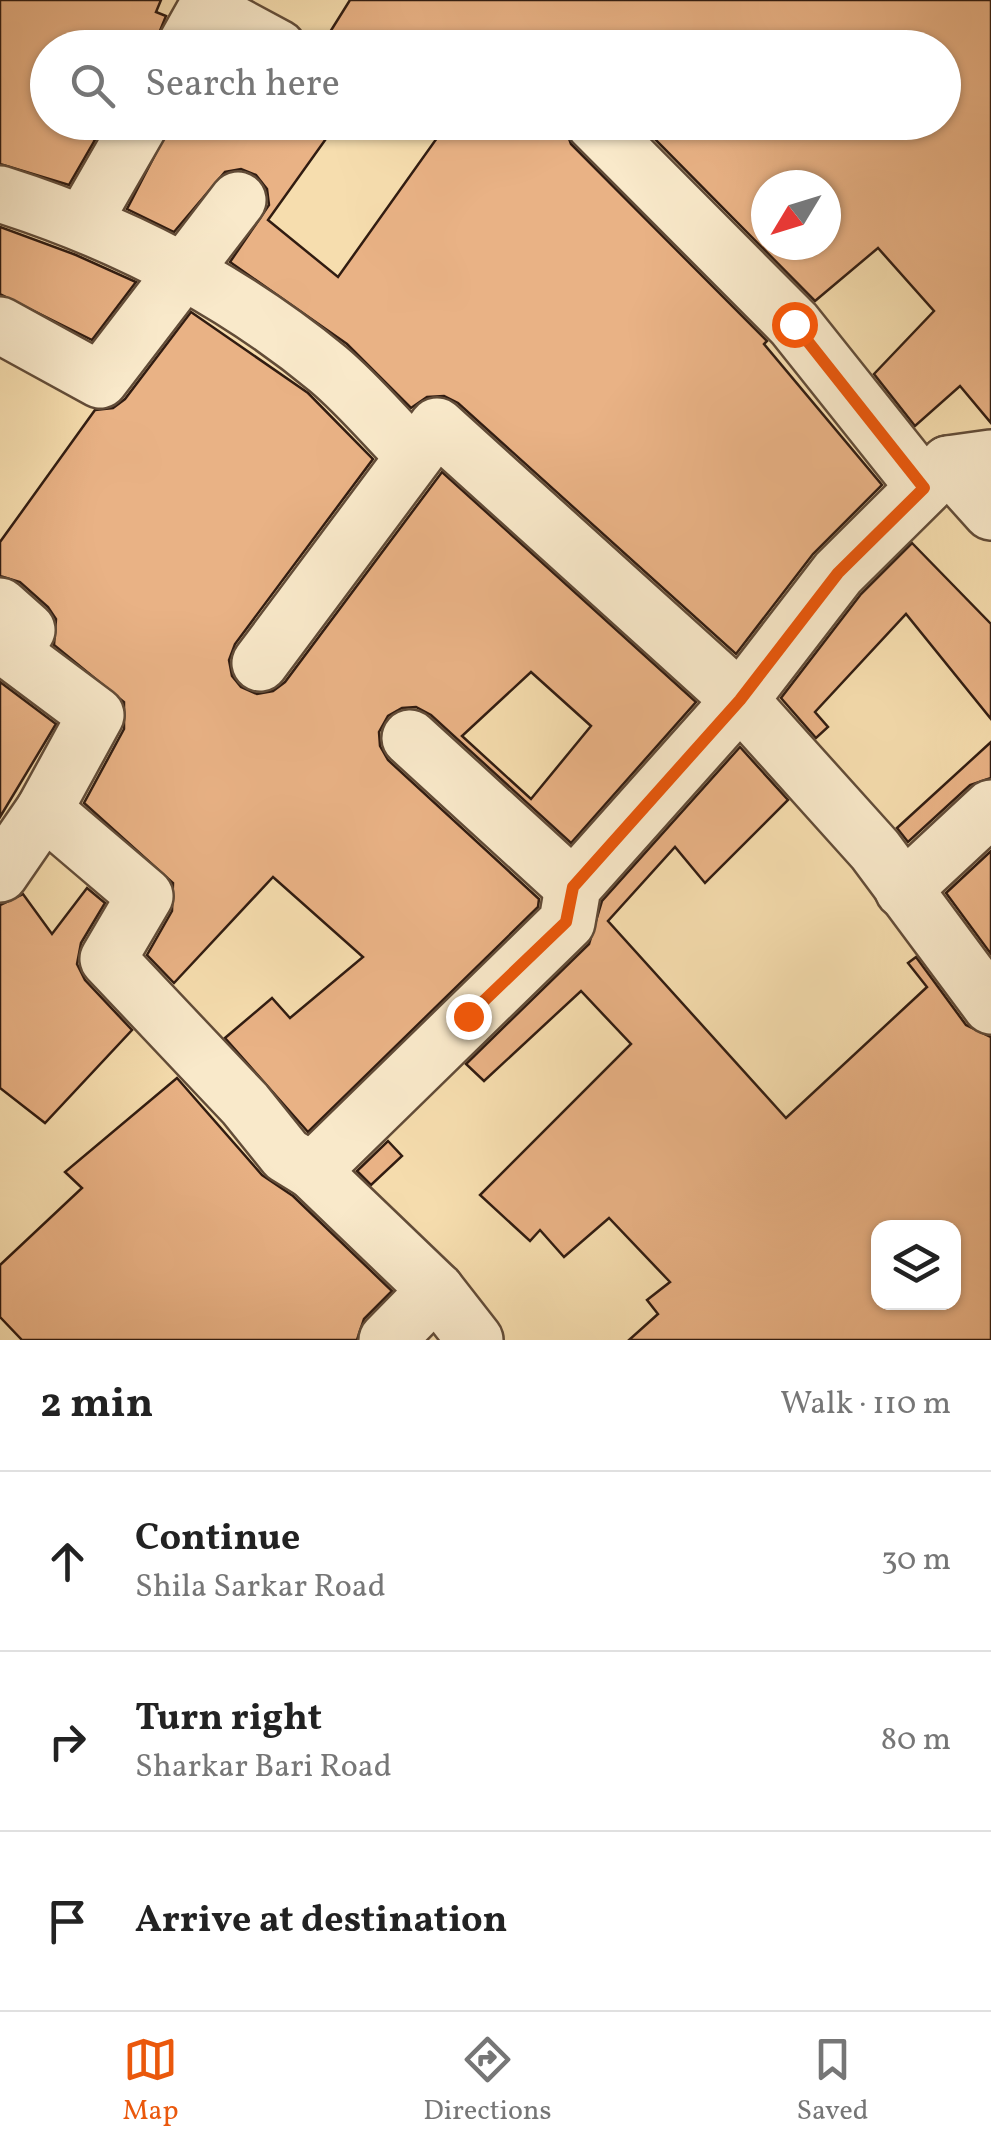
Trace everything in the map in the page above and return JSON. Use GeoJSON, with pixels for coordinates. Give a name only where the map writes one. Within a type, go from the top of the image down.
{"type":"FeatureCollection","features":[{"type":"Feature","properties":{"kind":"street"},"geometry":{"type":"LineString","coordinates":[[84,221],[131,140]]}},
{"type":"Feature","properties":{"kind":"street"},"geometry":{"type":"LineString","coordinates":[[611,140],[794,324],[954,470],[991,512]]}},
{"type":"Feature","properties":{"kind":"street"},"geometry":{"type":"LineString","coordinates":[[0,194],[84,221],[187,271],[329,370],[414,456]]}},
{"type":"Feature","properties":{"kind":"street"},"geometry":{"type":"LineString","coordinates":[[0,325],[100,380],[238,200]]}},
{"type":"Feature","properties":{"kind":"street"},"geometry":{"type":"LineString","coordinates":[[260,663],[437,426],[740,700],[875,850],[991,1006]]}},
{"type":"Feature","properties":{"kind":"street"},"geometry":{"type":"LineString","coordinates":[[312,1170],[566,922],[573,887],[740,700],[838,573],[954,470]]}},
{"type":"Feature","properties":{"kind":"street"},"geometry":{"type":"LineString","coordinates":[[0,606],[27,630],[13,653],[96,715],[44,810],[0,874]]}},
{"type":"Feature","properties":{"kind":"street"},"geometry":{"type":"LineString","coordinates":[[410,738],[573,887]]}},
{"type":"Feature","properties":{"kind":"street"},"geometry":{"type":"LineString","coordinates":[[903,890],[991,808]]}},
{"type":"Feature","properties":{"kind":"street"},"geometry":{"type":"LineString","coordinates":[[44,810],[145,896],[108,959],[244,1104],[286,1155],[312,1170],[436,1290],[475,1340]]}},
{"type":"Feature","properties":{"kind":"street"},"geometry":{"type":"LineString","coordinates":[[387,1340],[436,1290]]}},
{"type":"Feature","properties":{"kind":"building"},"geometry":{"type":"Polygon","coordinates":[[[0,0],[161,0],[156,12],[166,16],[160,30],[30,30],[30,140],[95,140],[69,185],[0,164],[0,0]]]}},
{"type":"Feature","properties":{"kind":"building"},"geometry":{"type":"Polygon","coordinates":[[[350,0],[991,0],[991,423],[960,386],[915,426],[874,374],[934,311],[878,248],[815,301],[774,260],[841,260],[841,170],[751,170],[751,236],[656,140],[961,140],[961,30],[331,30],[350,0]]]}},
{"type":"Feature","properties":{"kind":"building"},"geometry":{"type":"Polygon","coordinates":[[[163,140],[325,140],[268,220],[338,277],[436,140],[570,140],[767,341],[764,344],[882,485],[813,554],[736,654],[458,403],[444,396],[427,397],[411,408],[347,344],[230,262],[269,205],[267,189],[256,175],[241,169],[225,172],[174,232],[127,209],[163,140]]]}},
{"type":"Feature","properties":{"kind":"building"},"geometry":{"type":"Polygon","coordinates":[[[0,227],[136,282],[92,340],[0,294],[0,227]]]}},
{"type":"Feature","properties":{"kind":"building"},"geometry":{"type":"Polygon","coordinates":[[[191,312],[308,393],[373,459],[235,644],[229,660],[232,676],[241,687],[257,694],[273,691],[285,682],[442,472],[696,702],[571,843],[431,715],[416,707],[402,708],[388,716],[379,732],[380,746],[388,760],[539,899],[538,907],[308,1132],[225,1038],[272,998],[290,1018],[363,957],[273,877],[174,983],[147,955],[172,911],[173,883],[84,803],[124,729],[124,702],[54,645],[56,619],[48,607],[20,582],[0,576],[0,542],[95,410],[113,408],[125,399],[191,312]],[[531,672],[462,736],[531,799],[591,726],[531,672]]]}},
{"type":"Feature","properties":{"kind":"building"},"geometry":{"type":"Polygon","coordinates":[[[912,543],[991,624],[991,719],[906,614],[815,712],[828,727],[816,738],[781,698],[861,594],[912,543]]]}},
{"type":"Feature","properties":{"kind":"building"},"geometry":{"type":"Polygon","coordinates":[[[0,682],[56,724],[0,817],[0,682]]]}},
{"type":"Feature","properties":{"kind":"building"},"geometry":{"type":"Polygon","coordinates":[[[991,742],[991,778],[970,785],[908,842],[897,828],[991,742]]]}},
{"type":"Feature","properties":{"kind":"building"},"geometry":{"type":"Polygon","coordinates":[[[740,747],[788,800],[705,883],[675,847],[608,921],[786,1118],[927,987],[908,963],[916,957],[966,1025],[991,1037],[991,1340],[629,1340],[658,1314],[647,1300],[670,1282],[609,1218],[564,1257],[540,1230],[530,1241],[480,1195],[631,1044],[581,991],[484,1081],[466,1064],[589,944],[602,901],[740,747]]]}},
{"type":"Feature","properties":{"kind":"building"},"geometry":{"type":"Polygon","coordinates":[[[991,851],[991,954],[946,893],[991,851]]]}},
{"type":"Feature","properties":{"kind":"building"},"geometry":{"type":"Polygon","coordinates":[[[87,888],[105,903],[81,943],[77,964],[85,980],[132,1030],[45,1123],[0,1088],[0,905],[23,894],[52,934],[87,888]]]}},
{"type":"Feature","properties":{"kind":"building"},"geometry":{"type":"Polygon","coordinates":[[[177,1078],[262,1175],[293,1196],[392,1291],[364,1319],[357,1340],[22,1340],[0,1317],[0,1265],[82,1188],[65,1172],[177,1078]]]}},
{"type":"Feature","properties":{"kind":"building"},"geometry":{"type":"Polygon","coordinates":[[[388,1141],[402,1156],[371,1185],[357,1171],[388,1141]]]}},
{"type":"Feature","properties":{"kind":"route"},"geometry":{"type":"LineString","coordinates":[[468,1016],[566,922],[573,887],[740,700],[838,573],[924,488],[794,324]]}}]}
